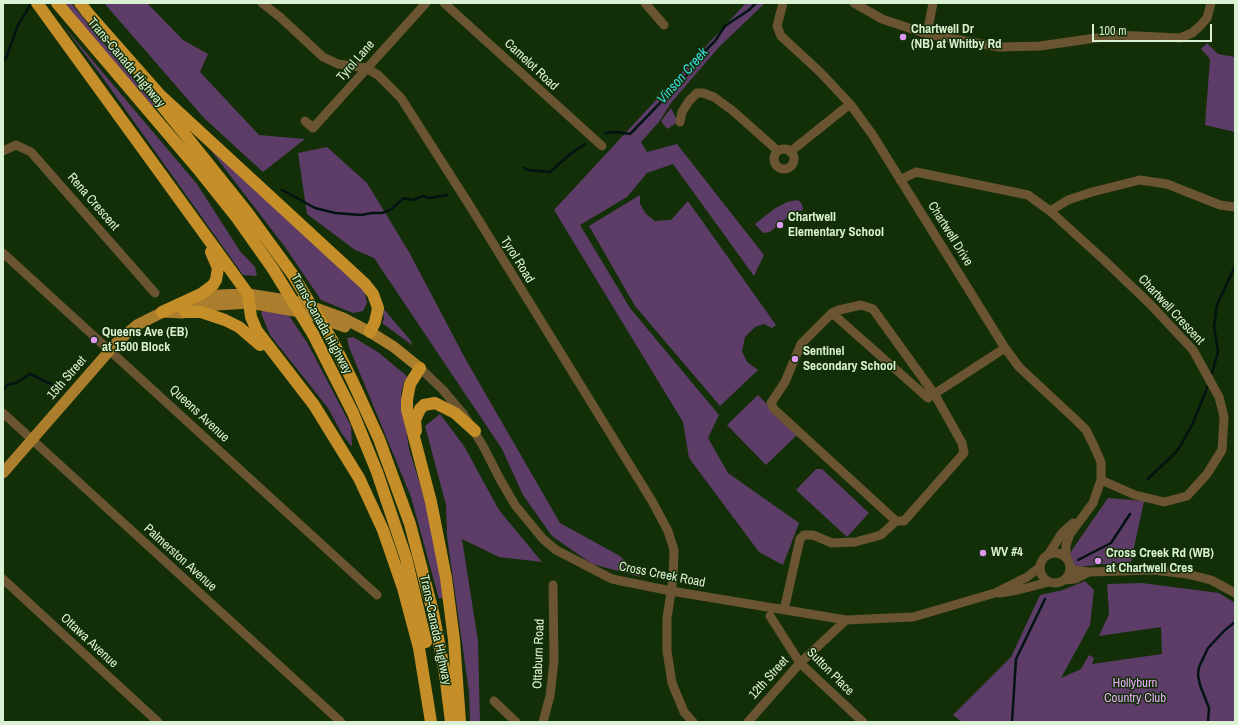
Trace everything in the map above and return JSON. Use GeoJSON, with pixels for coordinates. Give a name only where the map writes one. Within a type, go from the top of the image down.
{"type":"FeatureCollection","features":[{"type":"Feature","properties":{"kind":"highway"},"geometry":{"type":"LineString","coordinates":[[37,3],[249,298],[253,323],[279,361],[314,405],[344,452],[383,530],[403,588],[424,676],[431,722]]}},
{"type":"Feature","properties":{"kind":"highway","name":"Trans-Canada Highway"},"geometry":{"type":"LineString","coordinates":[[57,3],[211,184],[273,269],[313,334],[355,420],[377,472],[397,528],[413,586],[425,640],[438,722]]}},
{"type":"Feature","properties":{"kind":"highway"},"geometry":{"type":"LineString","coordinates":[[83,7],[160,95],[366,284],[373,294],[378,308],[376,322],[370,332]]}},
{"type":"Feature","properties":{"kind":"highway","name":"Trans-Canada Highway"},"geometry":{"type":"LineString","coordinates":[[83,7],[247,212],[294,275],[332,340],[379,439],[410,524],[435,619],[452,722]]}},
{"type":"Feature","properties":{"kind":"highway"},"geometry":{"type":"LineString","coordinates":[[162,312],[208,290],[216,280],[218,273],[214,256],[172,190]]}},
{"type":"Feature","properties":{"kind":"highway"},"geometry":{"type":"LineString","coordinates":[[185,312],[205,313],[232,323],[254,337],[279,361]]}},
{"type":"Feature","properties":{"kind":"highway"},"geometry":{"type":"LineString","coordinates":[[420,368],[410,384],[407,400],[411,430],[436,524],[448,593],[457,671],[460,722]]}},
{"type":"Feature","properties":{"kind":"highway"},"geometry":{"type":"LineString","coordinates":[[423,471],[416,420],[417,414],[424,405],[429,403],[441,404],[455,413],[475,431]]}},
{"type":"Feature","properties":{"kind":"main road","name":"15th Street"},"geometry":{"type":"LineString","coordinates":[[3,473],[110,350],[137,325],[162,312],[204,298],[249,298],[299,302],[344,318],[370,332],[394,347],[420,368]]}},
{"type":"Feature","properties":{"kind":"main road","name":"15th Street"},"geometry":{"type":"LineString","coordinates":[[162,312],[185,312],[249,298]]}},
{"type":"Feature","properties":{"kind":"street","name":"Tyrol Road"},"geometry":{"type":"LineString","coordinates":[[262,3],[280,17],[323,57],[338,64],[366,68],[378,75],[386,81],[408,108],[652,501],[668,531],[674,550],[671,592],[667,618],[667,651],[671,676],[684,712],[693,722]]}},
{"type":"Feature","properties":{"kind":"street","name":"Tyrol Lane"},"geometry":{"type":"LineString","coordinates":[[305,121],[313,128],[426,3]]}},
{"type":"Feature","properties":{"kind":"street","name":"Camelot Road"},"geometry":{"type":"LineString","coordinates":[[444,3],[602,146]]}},
{"type":"Feature","properties":{"kind":"street"},"geometry":{"type":"LineString","coordinates":[[645,3],[664,25]]}},
{"type":"Feature","properties":{"kind":"street","name":"Chartwell Drive"},"geometry":{"type":"LineString","coordinates":[[783,3],[778,26],[781,36],[820,72],[850,104],[872,134],[1005,348],[1019,367],[1086,430],[1101,462],[1101,480]]}},
{"type":"Feature","properties":{"kind":"street"},"geometry":{"type":"LineString","coordinates":[[854,3],[882,20],[927,34],[999,47],[1040,46],[1118,35],[1180,38],[1192,33],[1200,26],[1207,18],[1211,5],[1221,3]]}},
{"type":"Feature","properties":{"kind":"street"},"geometry":{"type":"LineString","coordinates":[[927,34],[933,3]]}},
{"type":"Feature","properties":{"kind":"street"},"geometry":{"type":"LineString","coordinates":[[680,122],[682,112],[689,101],[697,93],[704,93],[714,97],[733,111],[778,151]]}},
{"type":"Feature","properties":{"kind":"street"},"geometry":{"type":"LineString","coordinates":[[790,152],[850,104]]}},
{"type":"Feature","properties":{"kind":"street","name":"Rena Crescent"},"geometry":{"type":"LineString","coordinates":[[3,151],[16,145],[31,152],[155,293]]}},
{"type":"Feature","properties":{"kind":"street"},"geometry":{"type":"LineString","coordinates":[[784,149],[790,152],[794,157],[793,164],[788,168],[782,169],[776,166],[774,160],[778,151],[784,149]]}},
{"type":"Feature","properties":{"kind":"street","name":"Chartwell Crescent"},"geometry":{"type":"LineString","coordinates":[[900,180],[916,172],[937,175],[1028,195],[1050,211],[1150,304],[1193,350],[1220,397],[1224,417],[1222,450],[1207,474],[1187,496],[1164,502],[1135,495],[1101,480]]}},
{"type":"Feature","properties":{"kind":"street"},"geometry":{"type":"LineString","coordinates":[[1050,211],[1068,200],[1092,192],[1140,180],[1167,184],[1220,205],[1235,207]]}},
{"type":"Feature","properties":{"kind":"street","name":"Queens Avenue"},"geometry":{"type":"LineString","coordinates":[[3,252],[377,595]]}},
{"type":"Feature","properties":{"kind":"street"},"geometry":{"type":"LineString","coordinates":[[861,305],[873,309],[935,395],[962,443],[964,453],[904,521],[896,521],[774,409],[771,403],[785,382],[802,344],[832,313],[861,305]]}},
{"type":"Feature","properties":{"kind":"street"},"geometry":{"type":"LineString","coordinates":[[832,313],[925,397],[928,398],[935,395],[1005,348]]}},
{"type":"Feature","properties":{"kind":"street","name":"Cross Creek Road"},"geometry":{"type":"LineString","coordinates":[[420,368],[447,394],[475,431],[515,505],[530,525],[556,550],[612,579],[671,592],[846,620],[913,617],[995,593],[1018,590],[1049,582]]}},
{"type":"Feature","properties":{"kind":"street","name":"Palmerston Avenue"},"geometry":{"type":"LineString","coordinates":[[3,413],[341,722]]}},
{"type":"Feature","properties":{"kind":"street"},"geometry":{"type":"LineString","coordinates":[[1101,480],[1093,503],[1070,534],[1066,545],[1066,558],[1070,567],[1074,570],[1089,572],[1153,570],[1187,574],[1211,580],[1235,592]]}},
{"type":"Feature","properties":{"kind":"street"},"geometry":{"type":"LineString","coordinates":[[1084,514],[1062,533],[1048,555],[1041,562],[1040,567],[1042,576],[1049,582],[1054,583],[1075,579],[1089,572]]}},
{"type":"Feature","properties":{"kind":"street"},"geometry":{"type":"LineString","coordinates":[[784,610],[800,539],[804,535],[813,534],[832,544],[855,542],[881,535],[896,521]]}},
{"type":"Feature","properties":{"kind":"street"},"geometry":{"type":"LineString","coordinates":[[1048,555],[1057,553],[1066,558]]}},
{"type":"Feature","properties":{"kind":"street","name":"Cross Creek Road"},"geometry":{"type":"LineString","coordinates":[[995,593],[1027,577],[1040,567]]}},
{"type":"Feature","properties":{"kind":"street"},"geometry":{"type":"LineString","coordinates":[[1064,580],[1070,567]]}},
{"type":"Feature","properties":{"kind":"street","name":"Ottawa Avenue"},"geometry":{"type":"LineString","coordinates":[[3,579],[158,722]]}},
{"type":"Feature","properties":{"kind":"street","name":"Ottaburn Road"},"geometry":{"type":"LineString","coordinates":[[543,722],[550,696],[554,661],[553,585]]}},
{"type":"Feature","properties":{"kind":"street","name":"Sutton Place"},"geometry":{"type":"LineString","coordinates":[[770,616],[800,664],[863,722]]}},
{"type":"Feature","properties":{"kind":"street","name":"12th Street"},"geometry":{"type":"LineString","coordinates":[[748,722],[800,664],[846,620]]}},
{"type":"Feature","properties":{"kind":"street"},"geometry":{"type":"LineString","coordinates":[[494,701],[516,722]]}},
{"type":"Feature","properties":{"kind":"green space"},"geometry":{"type":"Polygon","coordinates":[[[63,3],[71,3],[154,104],[153,107],[63,3]]]}},
{"type":"Feature","properties":{"kind":"green space"},"geometry":{"type":"Polygon","coordinates":[[[104,3],[147,3],[183,40],[208,54],[200,72],[259,135],[305,139],[263,172],[204,118],[104,3]]]}},
{"type":"Feature","properties":{"kind":"green space"},"geometry":{"type":"Polygon","coordinates":[[[746,3],[765,3],[719,47],[671,103],[659,122],[641,142],[647,152],[677,144],[764,255],[754,276],[673,164],[647,173],[627,197],[580,225],[630,308],[719,415],[708,438],[728,473],[799,523],[783,565],[759,552],[689,458],[683,422],[554,210],[746,3]]]}},
{"type":"Feature","properties":{"kind":"green space"},"geometry":{"type":"Polygon","coordinates":[[[61,23],[197,184],[240,251],[255,267],[257,276],[243,275],[100,74],[61,23]]]}},
{"type":"Feature","properties":{"kind":"green space"},"geometry":{"type":"Polygon","coordinates":[[[1207,43],[1218,54],[1235,57],[1235,132],[1205,125],[1210,59],[1201,49],[1207,43]]]}},
{"type":"Feature","properties":{"kind":"green space"},"geometry":{"type":"Polygon","coordinates":[[[671,108],[678,122],[667,129],[661,121],[671,108]]]}},
{"type":"Feature","properties":{"kind":"green space"},"geometry":{"type":"Polygon","coordinates":[[[206,144],[364,290],[367,303],[363,311],[353,313],[321,300],[285,247],[206,144]]]}},
{"type":"Feature","properties":{"kind":"green space"},"geometry":{"type":"Polygon","coordinates":[[[327,147],[367,183],[409,252],[466,360],[560,523],[620,556],[641,577],[592,564],[552,536],[523,495],[502,449],[374,258],[355,250],[307,214],[298,153],[327,147]]]}},
{"type":"Feature","properties":{"kind":"green space"},"geometry":{"type":"Polygon","coordinates":[[[640,195],[640,204],[646,214],[655,221],[671,220],[688,201],[776,325],[772,328],[764,324],[755,327],[745,337],[742,351],[747,362],[758,370],[720,406],[635,306],[589,226],[640,195]]]}},
{"type":"Feature","properties":{"kind":"green space"},"geometry":{"type":"Polygon","coordinates":[[[798,200],[802,204],[803,210],[791,214],[770,232],[763,233],[755,224],[774,209],[787,202],[798,200]]]}},
{"type":"Feature","properties":{"kind":"green space"},"geometry":{"type":"Polygon","coordinates":[[[382,307],[411,341],[412,345],[382,323],[384,319],[382,307]]]}},
{"type":"Feature","properties":{"kind":"green space"},"geometry":{"type":"Polygon","coordinates":[[[263,310],[288,314],[308,344],[351,426],[352,447],[342,434],[328,408],[270,335],[261,313],[263,310]]]}},
{"type":"Feature","properties":{"kind":"green space"},"geometry":{"type":"Polygon","coordinates":[[[353,337],[378,352],[408,377],[404,381],[401,395],[409,449],[428,510],[445,596],[439,599],[411,497],[349,347],[347,338],[353,337]]]}},
{"type":"Feature","properties":{"kind":"green space"},"geometry":{"type":"Polygon","coordinates":[[[758,395],[797,435],[766,465],[727,425],[758,395]]]}},
{"type":"Feature","properties":{"kind":"green space"},"geometry":{"type":"Polygon","coordinates":[[[440,414],[464,446],[499,510],[542,562],[499,557],[462,539],[478,641],[480,722],[470,722],[469,692],[447,536],[446,505],[425,426],[440,414]]]}},
{"type":"Feature","properties":{"kind":"green space"},"geometry":{"type":"Polygon","coordinates":[[[816,469],[822,469],[869,513],[847,537],[796,490],[816,469]]]}},
{"type":"Feature","properties":{"kind":"green space"},"geometry":{"type":"Polygon","coordinates":[[[1108,498],[1144,501],[1131,562],[1075,567],[1069,559],[1070,553],[1108,498]]]}},
{"type":"Feature","properties":{"kind":"green space","name":"Hollyburn Country Club"},"geometry":{"type":"Polygon","coordinates":[[[1085,581],[1094,590],[1090,625],[1061,678],[1081,669],[1089,655],[1094,658],[1092,664],[1162,654],[1161,627],[1099,636],[1109,614],[1107,584],[1142,583],[1219,593],[1235,603],[1235,722],[962,722],[953,715],[1011,657],[1040,595],[1063,590],[1085,581]]]}},
{"type":"Feature","properties":{"kind":"waterway","name":"Vinson Creek"},"geometry":{"type":"LineString","coordinates":[[605,133],[617,132],[630,134],[689,73],[699,57],[715,41],[725,26],[749,10],[756,3]]}},
{"type":"Feature","properties":{"kind":"waterway"},"geometry":{"type":"LineString","coordinates":[[3,61],[6,58],[18,25],[31,4]]}},
{"type":"Feature","properties":{"kind":"waterway","name":"Vinson Creek"},"geometry":{"type":"LineString","coordinates":[[524,168],[528,170],[550,172],[569,155],[585,144]]}},
{"type":"Feature","properties":{"kind":"waterway","name":"Vinson Creek"},"geometry":{"type":"LineString","coordinates":[[282,190],[315,208],[335,213],[361,215],[382,213],[390,210],[404,198],[413,200],[423,196],[429,198],[447,195]]}},
{"type":"Feature","properties":{"kind":"waterway"},"geometry":{"type":"LineString","coordinates":[[1212,373],[1218,352],[1214,326],[1217,305],[1235,266]]}},
{"type":"Feature","properties":{"kind":"waterway","name":"Vinson Creek"},"geometry":{"type":"LineString","coordinates":[[3,391],[7,385],[16,383],[30,374],[53,385]]}},
{"type":"Feature","properties":{"kind":"waterway"},"geometry":{"type":"LineString","coordinates":[[1148,479],[1176,452],[1181,445],[1193,423],[1209,383]]}},
{"type":"Feature","properties":{"kind":"waterway"},"geometry":{"type":"LineString","coordinates":[[1078,560],[1111,543],[1130,514]]}},
{"type":"Feature","properties":{"kind":"waterway"},"geometry":{"type":"LineString","coordinates":[[1012,722],[1016,659],[1045,599]]}},
{"type":"Feature","properties":{"kind":"waterway"},"geometry":{"type":"LineString","coordinates":[[1208,722],[1209,708],[1200,685],[1198,675],[1199,667],[1208,648],[1235,622]]}},
{"type":"Feature","properties":{"kind":"place","name":"Chartwell Dr (NB) at Whitby Rd"},"geometry":{"type":"Point","coordinates":[903,37]}},
{"type":"Feature","properties":{"kind":"place","name":"Chartwell Elementary School"},"geometry":{"type":"Point","coordinates":[780,225]}},
{"type":"Feature","properties":{"kind":"place","name":"Queens Ave (EB) at 1500 Block"},"geometry":{"type":"Point","coordinates":[94,340]}},
{"type":"Feature","properties":{"kind":"place","name":"Sentinel Secondary School"},"geometry":{"type":"Point","coordinates":[795,359]}},
{"type":"Feature","properties":{"kind":"place","name":"WV #4"},"geometry":{"type":"Point","coordinates":[983,553]}},
{"type":"Feature","properties":{"kind":"place","name":"Cross Creek Rd (WB) at Chartwell Cres"},"geometry":{"type":"Point","coordinates":[1098,561]}}]}
